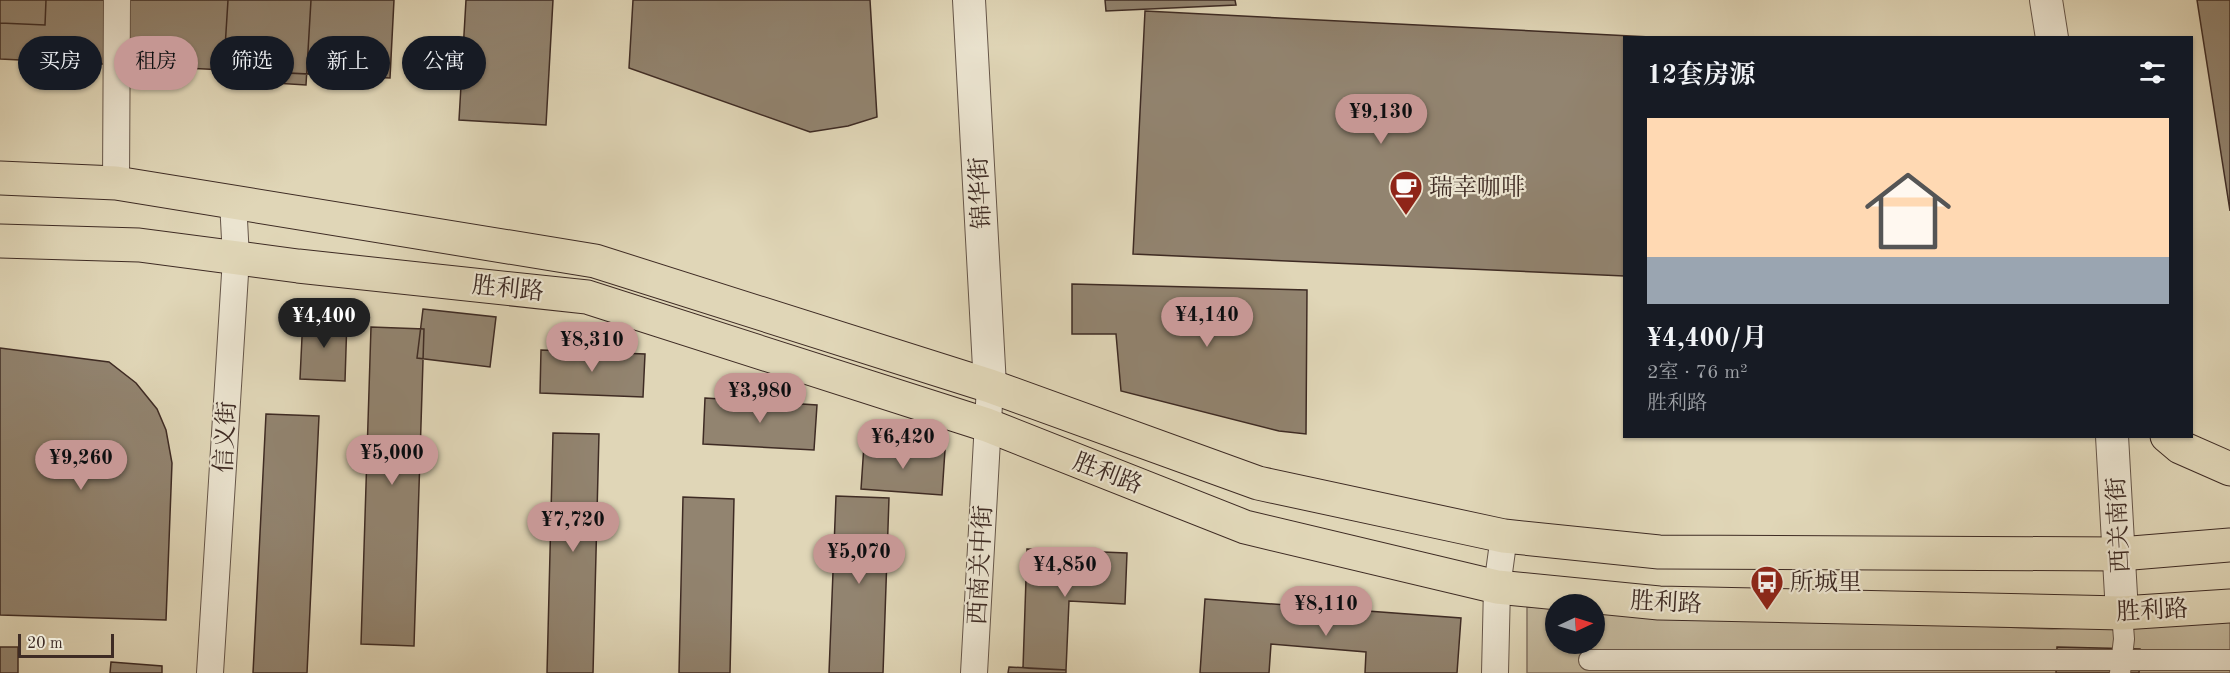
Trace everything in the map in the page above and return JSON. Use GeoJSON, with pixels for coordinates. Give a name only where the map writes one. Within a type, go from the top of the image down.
{"type":"FeatureCollection","features":[{"type":"Feature","properties":{"kind":"main road","name":"胜利路"},"geometry":{"type":"LineString","coordinates":[[0,178],[116,183],[595,261],[990,386],[1258,483],[1504,536],[1659,552],[2120,555],[2230,545]]}},
{"type":"Feature","properties":{"kind":"main road","name":"胜利路"},"geometry":{"type":"LineString","coordinates":[[0,241],[139,245],[587,297],[987,425],[1245,527],[1497,586],[1659,603],[2122,613],[2230,606]]}},
{"type":"Feature","properties":{"kind":"main road"},"geometry":{"type":"LineString","coordinates":[[2169,438],[2180,447],[2230,469]]}},
{"type":"Feature","properties":{"kind":"street"},"geometry":{"type":"LineString","coordinates":[[116,183],[117,0]]}},
{"type":"Feature","properties":{"kind":"street","name":"锦华街"},"geometry":{"type":"LineString","coordinates":[[969,0],[990,386]]}},
{"type":"Feature","properties":{"kind":"street"},"geometry":{"type":"LineString","coordinates":[[2046,0],[2052,36]]}},
{"type":"Feature","properties":{"kind":"street","name":"信义街"},"geometry":{"type":"LineString","coordinates":[[210,673],[236,258],[233,201]]}},
{"type":"Feature","properties":{"kind":"street","name":"西南关中街"},"geometry":{"type":"LineString","coordinates":[[974,673],[990,386]]}},
{"type":"Feature","properties":{"kind":"street","name":"西关南街"},"geometry":{"type":"LineString","coordinates":[[2112,438],[2122,613]]}},
{"type":"Feature","properties":{"kind":"street"},"geometry":{"type":"LineString","coordinates":[[1495,673],[1497,586],[1504,536]]}},
{"type":"Feature","properties":{"kind":"street"},"geometry":{"type":"LineString","coordinates":[[2121,667],[2122,613]]}},
{"type":"Feature","properties":{"kind":"street"},"geometry":{"type":"LineString","coordinates":[[1589,660],[2121,667],[2230,660]]}},
{"type":"Feature","properties":{"kind":"shaded area"},"geometry":{"type":"Polygon","coordinates":[[[1527,607],[1545,608],[1545,654],[1605,654],[1605,610],[2052,629],[2230,622],[2230,673],[1527,673],[1527,607]]]}},
{"type":"Feature","properties":{"kind":"building"},"geometry":{"type":"Polygon","coordinates":[[[0,0],[394,0],[390,78],[390,36],[306,36],[306,74],[294,73],[294,36],[210,36],[210,69],[198,69],[198,36],[114,36],[114,65],[102,64],[102,36],[18,36],[18,60],[0,59],[0,0]]]}},
{"type":"Feature","properties":{"kind":"building"},"geometry":{"type":"Polygon","coordinates":[[[0,0],[46,0],[45,25],[0,23],[0,0]]]}},
{"type":"Feature","properties":{"kind":"building"},"geometry":{"type":"Polygon","coordinates":[[[228,0],[311,0],[309,36],[306,36],[306,85],[294,84],[294,36],[226,36],[228,0]]]}},
{"type":"Feature","properties":{"kind":"building"},"geometry":{"type":"Polygon","coordinates":[[[466,0],[553,0],[546,125],[459,120],[461,90],[486,90],[486,36],[464,36],[466,0]]]}},
{"type":"Feature","properties":{"kind":"building"},"geometry":{"type":"Polygon","coordinates":[[[633,0],[870,0],[877,117],[848,126],[810,132],[629,68],[633,0]]]}},
{"type":"Feature","properties":{"kind":"building"},"geometry":{"type":"Polygon","coordinates":[[[1105,0],[1235,0],[1236,5],[1106,11],[1105,0]]]}},
{"type":"Feature","properties":{"kind":"building"},"geometry":{"type":"Polygon","coordinates":[[[2197,0],[2230,0],[2230,211],[2197,0]]]}},
{"type":"Feature","properties":{"kind":"building"},"geometry":{"type":"Polygon","coordinates":[[[1145,11],[1631,36],[1623,36],[1623,276],[1133,254],[1145,11]]]}},
{"type":"Feature","properties":{"kind":"building"},"geometry":{"type":"Polygon","coordinates":[[[1072,284],[1307,290],[1306,434],[1279,431],[1121,391],[1116,334],[1072,334],[1072,284]]]}},
{"type":"Feature","properties":{"kind":"building"},"geometry":{"type":"Polygon","coordinates":[[[423,309],[496,317],[490,367],[417,358],[423,309]]]}},
{"type":"Feature","properties":{"kind":"building"},"geometry":{"type":"Polygon","coordinates":[[[303,316],[347,318],[345,381],[300,379],[303,316]]]}},
{"type":"Feature","properties":{"kind":"building"},"geometry":{"type":"Polygon","coordinates":[[[371,327],[424,329],[414,646],[361,644],[371,327]]]}},
{"type":"Feature","properties":{"kind":"building"},"geometry":{"type":"Polygon","coordinates":[[[0,348],[109,362],[136,383],[157,409],[166,430],[172,463],[166,620],[0,615],[0,348]]]}},
{"type":"Feature","properties":{"kind":"building"},"geometry":{"type":"Polygon","coordinates":[[[541,350],[645,354],[643,397],[540,393],[541,350]]]}},
{"type":"Feature","properties":{"kind":"building"},"geometry":{"type":"Polygon","coordinates":[[[705,398],[817,405],[814,450],[703,444],[705,398]]]}},
{"type":"Feature","properties":{"kind":"building"},"geometry":{"type":"Polygon","coordinates":[[[266,414],[319,416],[307,673],[253,673],[266,414]]]}},
{"type":"Feature","properties":{"kind":"building"},"geometry":{"type":"Polygon","coordinates":[[[553,433],[599,434],[593,673],[547,673],[553,433]]]}},
{"type":"Feature","properties":{"kind":"building"},"geometry":{"type":"Polygon","coordinates":[[[864,445],[945,450],[942,495],[861,489],[864,445]]]}},
{"type":"Feature","properties":{"kind":"building"},"geometry":{"type":"Polygon","coordinates":[[[836,496],[889,498],[883,673],[829,673],[836,496]]]}},
{"type":"Feature","properties":{"kind":"building"},"geometry":{"type":"Polygon","coordinates":[[[683,497],[734,499],[730,673],[679,673],[683,497]]]}},
{"type":"Feature","properties":{"kind":"building"},"geometry":{"type":"Polygon","coordinates":[[[1027,549],[1127,553],[1125,604],[1069,601],[1066,670],[1023,668],[1027,549]]]}},
{"type":"Feature","properties":{"kind":"building"},"geometry":{"type":"Polygon","coordinates":[[[1205,599],[1461,618],[1457,673],[1365,673],[1366,652],[1271,644],[1269,673],[1200,673],[1205,599]]]}},
{"type":"Feature","properties":{"kind":"building"},"geometry":{"type":"Polygon","coordinates":[[[0,647],[18,647],[18,673],[0,673],[0,647]]]}},
{"type":"Feature","properties":{"kind":"building"},"geometry":{"type":"Polygon","coordinates":[[[2057,647],[2140,649],[2139,673],[2056,673],[2057,647]]]}},
{"type":"Feature","properties":{"kind":"building"},"geometry":{"type":"Polygon","coordinates":[[[111,662],[162,666],[162,673],[110,673],[111,662]]]}},
{"type":"Feature","properties":{"kind":"building"},"geometry":{"type":"Polygon","coordinates":[[[1009,667],[1066,670],[1066,673],[1008,673],[1009,667]]]}},
{"type":"Feature","properties":{"kind":"place","name":"瑞幸咖啡"},"geometry":{"type":"Point","coordinates":[1406,216]}},
{"type":"Feature","properties":{"kind":"place","name":"所城里"},"geometry":{"type":"Point","coordinates":[1767,611]}}]}
